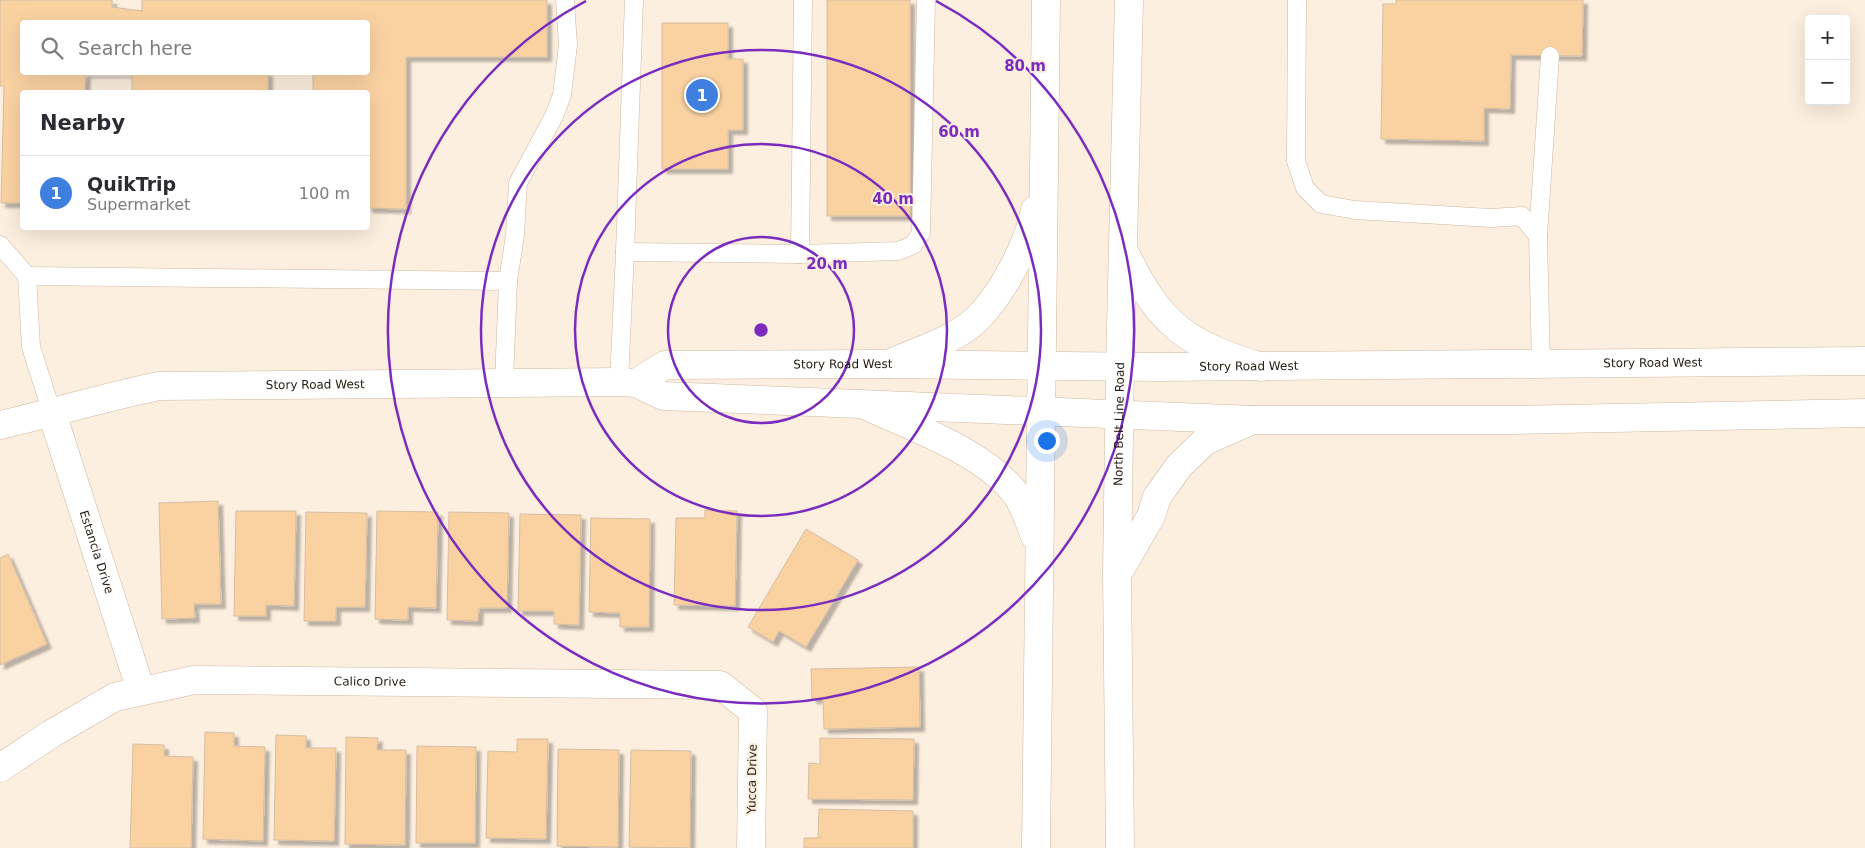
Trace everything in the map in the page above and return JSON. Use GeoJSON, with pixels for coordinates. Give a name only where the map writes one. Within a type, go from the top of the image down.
{"type":"FeatureCollection","features":[{"type":"Feature","properties":{"kind":"street"},"geometry":{"type":"LineString","coordinates":[[1036,848],[1038,544],[1046,0]]}},
{"type":"Feature","properties":{"kind":"street","name":"North Belt Line Road"},"geometry":{"type":"LineString","coordinates":[[1120,848],[1117,574],[1129,0]]}},
{"type":"Feature","properties":{"kind":"street"},"geometry":{"type":"LineString","coordinates":[[888,364],[946,339],[976,320],[1008,279],[1031,230],[1044,164]]}},
{"type":"Feature","properties":{"kind":"street"},"geometry":{"type":"LineString","coordinates":[[1124,249],[1140,283],[1155,305],[1174,325],[1191,339],[1218,354],[1262,367]]}},
{"type":"Feature","properties":{"kind":"street","name":"Story Road West"},"geometry":{"type":"LineString","coordinates":[[628,383],[665,365],[888,364],[1120,368],[1865,361]]}},
{"type":"Feature","properties":{"kind":"street","name":"Story Road West"},"geometry":{"type":"LineString","coordinates":[[0,425],[52,413],[106,396],[159,386],[504,382],[628,383],[663,396],[1040,413],[1253,420],[1510,420],[1865,413]]}},
{"type":"Feature","properties":{"kind":"street"},"geometry":{"type":"LineString","coordinates":[[864,405],[920,430],[986,465],[1018,497],[1038,544]]}},
{"type":"Feature","properties":{"kind":"street","name":"Estancia Drive"},"geometry":{"type":"LineString","coordinates":[[52,413],[141,691]]}},
{"type":"Feature","properties":{"kind":"street"},"geometry":{"type":"LineString","coordinates":[[1117,574],[1151,516],[1158,497],[1179,466],[1205,441],[1253,420]]}},
{"type":"Feature","properties":{"kind":"street","name":"Calico Drive"},"geometry":{"type":"LineString","coordinates":[[0,768],[51,734],[115,697],[194,680],[720,685],[753,710]]}},
{"type":"Feature","properties":{"kind":"street","name":"Yucca Drive"},"geometry":{"type":"LineString","coordinates":[[751,848],[753,710]]}},
{"type":"Feature","properties":{"kind":"lane"},"geometry":{"type":"LineString","coordinates":[[504,382],[508,281],[515,235],[518,183],[554,116],[562,95],[568,45],[565,0]]}},
{"type":"Feature","properties":{"kind":"lane"},"geometry":{"type":"LineString","coordinates":[[628,383],[625,252],[634,0]]}},
{"type":"Feature","properties":{"kind":"lane"},"geometry":{"type":"LineString","coordinates":[[800,254],[803,0]]}},
{"type":"Feature","properties":{"kind":"lane"},"geometry":{"type":"LineString","coordinates":[[625,252],[800,254],[898,251],[913,245],[921,233],[926,0]]}},
{"type":"Feature","properties":{"kind":"lane"},"geometry":{"type":"LineString","coordinates":[[1297,0],[1296,161],[1305,188],[1321,204],[1355,210],[1491,218],[1522,216],[1538,236]]}},
{"type":"Feature","properties":{"kind":"lane"},"geometry":{"type":"LineString","coordinates":[[1541,365],[1538,236],[1550,56]]}},
{"type":"Feature","properties":{"kind":"lane"},"geometry":{"type":"LineString","coordinates":[[0,246],[27,276],[31,347],[52,413]]}},
{"type":"Feature","properties":{"kind":"lane"},"geometry":{"type":"LineString","coordinates":[[27,276],[508,281]]}},
{"type":"Feature","properties":{"kind":"building"},"geometry":{"type":"Polygon","coordinates":[[[0,0],[112,0],[112,7],[142,11],[142,0],[547,0],[547,57],[406,57],[406,209],[370,208],[370,90],[313,90],[313,75],[370,75],[370,20],[20,20],[20,75],[86,75],[85,90],[20,90],[20,203],[1,203],[4,86],[0,86],[0,0]]]}},
{"type":"Feature","properties":{"kind":"building"},"geometry":{"type":"Polygon","coordinates":[[[827,0],[910,0],[910,216],[827,216],[827,0]]]}},
{"type":"Feature","properties":{"kind":"building"},"geometry":{"type":"Polygon","coordinates":[[[1396,0],[1583,0],[1582,56],[1511,55],[1510,109],[1484,108],[1484,141],[1381,139],[1383,4],[1396,4],[1396,0]]]}},
{"type":"Feature","properties":{"kind":"building"},"geometry":{"type":"Polygon","coordinates":[[[662,23],[728,23],[728,59],[743,59],[743,130],[728,130],[728,169],[662,169],[662,23]]]}},
{"type":"Feature","properties":{"kind":"building"},"geometry":{"type":"Polygon","coordinates":[[[132,75],[268,75],[268,90],[132,90],[132,75]]]}},
{"type":"Feature","properties":{"kind":"building"},"geometry":{"type":"Polygon","coordinates":[[[218,501],[221,604],[194,604],[195,618],[162,619],[159,503],[218,501]]]}},
{"type":"Feature","properties":{"kind":"building"},"geometry":{"type":"Polygon","coordinates":[[[705,510],[737,511],[735,606],[674,605],[676,518],[705,518],[705,510]]]}},
{"type":"Feature","properties":{"kind":"building"},"geometry":{"type":"Polygon","coordinates":[[[236,511],[296,511],[294,606],[266,605],[266,616],[234,616],[236,511]]]}},
{"type":"Feature","properties":{"kind":"building"},"geometry":{"type":"Polygon","coordinates":[[[377,511],[438,512],[436,608],[408,607],[408,620],[375,619],[377,511]]]}},
{"type":"Feature","properties":{"kind":"building"},"geometry":{"type":"Polygon","coordinates":[[[306,512],[367,513],[365,607],[336,607],[336,621],[304,621],[306,512]]]}},
{"type":"Feature","properties":{"kind":"building"},"geometry":{"type":"Polygon","coordinates":[[[449,512],[509,513],[507,608],[479,608],[478,621],[447,620],[449,512]]]}},
{"type":"Feature","properties":{"kind":"building"},"geometry":{"type":"Polygon","coordinates":[[[520,514],[581,515],[579,625],[554,624],[554,611],[518,611],[520,514]]]}},
{"type":"Feature","properties":{"kind":"building"},"geometry":{"type":"Polygon","coordinates":[[[591,518],[650,519],[649,627],[620,627],[620,613],[589,612],[591,518]]]}},
{"type":"Feature","properties":{"kind":"building"},"geometry":{"type":"Polygon","coordinates":[[[806,529],[858,560],[806,647],[779,631],[773,642],[748,627],[806,529]]]}},
{"type":"Feature","properties":{"kind":"building"},"geometry":{"type":"Polygon","coordinates":[[[8,554],[47,644],[0,665],[0,558],[8,554]]]}},
{"type":"Feature","properties":{"kind":"building"},"geometry":{"type":"Polygon","coordinates":[[[919,667],[920,727],[824,729],[823,699],[812,699],[811,669],[919,667]]]}},
{"type":"Feature","properties":{"kind":"building"},"geometry":{"type":"Polygon","coordinates":[[[205,732],[234,733],[234,746],[265,747],[263,841],[203,839],[205,732]]]}},
{"type":"Feature","properties":{"kind":"building"},"geometry":{"type":"Polygon","coordinates":[[[276,735],[306,736],[306,748],[336,748],[334,841],[274,840],[276,735]]]}},
{"type":"Feature","properties":{"kind":"building"},"geometry":{"type":"Polygon","coordinates":[[[346,737],[378,738],[377,750],[406,750],[405,845],[345,844],[346,737]]]}},
{"type":"Feature","properties":{"kind":"building"},"geometry":{"type":"Polygon","coordinates":[[[820,738],[914,739],[913,800],[808,799],[809,763],[820,764],[820,738]]]}},
{"type":"Feature","properties":{"kind":"building"},"geometry":{"type":"Polygon","coordinates":[[[517,739],[548,739],[546,839],[486,838],[488,751],[517,752],[517,739]]]}},
{"type":"Feature","properties":{"kind":"building"},"geometry":{"type":"Polygon","coordinates":[[[133,744],[164,745],[164,756],[193,757],[191,848],[130,848],[133,744]]]}},
{"type":"Feature","properties":{"kind":"building"},"geometry":{"type":"Polygon","coordinates":[[[417,746],[476,747],[475,843],[416,843],[417,746]]]}},
{"type":"Feature","properties":{"kind":"building"},"geometry":{"type":"Polygon","coordinates":[[[558,749],[619,750],[618,847],[557,846],[558,749]]]}},
{"type":"Feature","properties":{"kind":"building"},"geometry":{"type":"Polygon","coordinates":[[[631,750],[691,751],[690,848],[629,847],[631,750]]]}},
{"type":"Feature","properties":{"kind":"building"},"geometry":{"type":"Polygon","coordinates":[[[819,809],[913,811],[913,848],[804,848],[804,838],[818,838],[819,809]]]}},
{"type":"Feature","properties":{"kind":"place","name":"QuikTrip"},"geometry":{"type":"Point","coordinates":[702,95]}}]}
